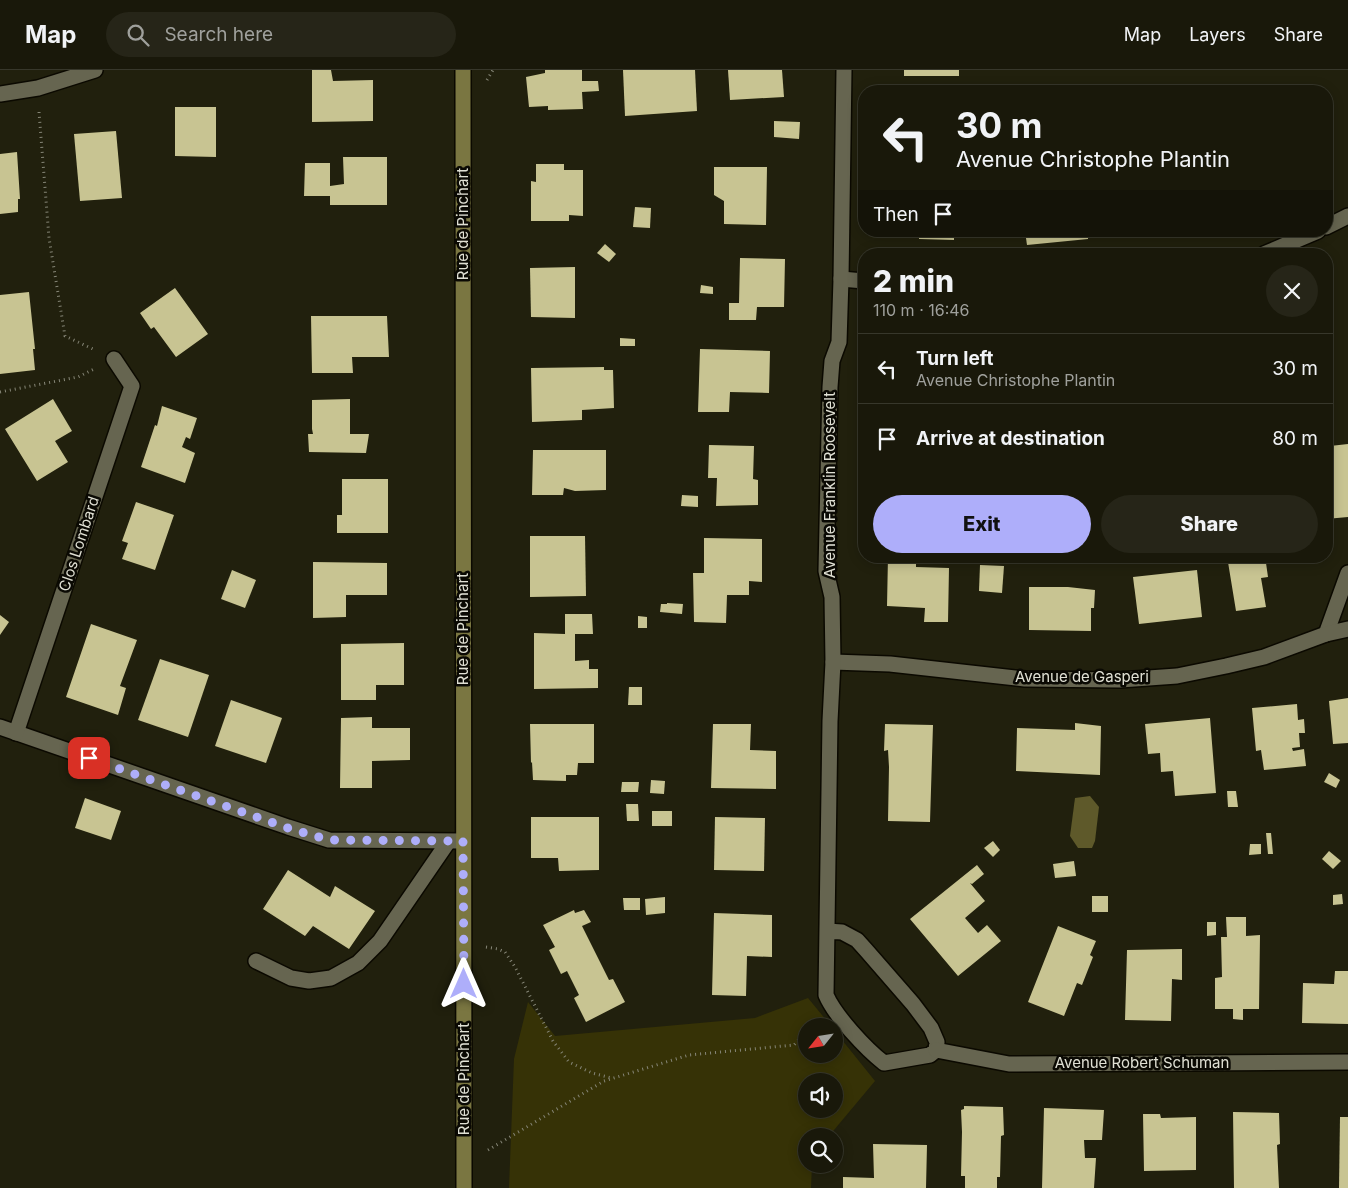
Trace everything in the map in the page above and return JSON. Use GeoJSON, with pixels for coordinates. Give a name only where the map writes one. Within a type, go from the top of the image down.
{"type":"FeatureCollection","features":[{"type":"Feature","properties":{"kind":"main road","name":"Rue de Pinchart"},"geometry":{"type":"LineString","coordinates":[[463,70],[464,1188]]}},
{"type":"Feature","properties":{"kind":"street"},"geometry":{"type":"LineString","coordinates":[[0,94],[38,88],[95,70]]}},
{"type":"Feature","properties":{"kind":"street","name":"Avenue Franklin Roosevelt"},"geometry":{"type":"LineString","coordinates":[[844,70],[842,279],[839,342],[832,361],[830,387],[826,561],[826,571],[832,596],[833,662],[830,721],[826,995],[831,1005],[873,1055],[884,1063],[930,1056],[936,1050]]}},
{"type":"Feature","properties":{"kind":"street"},"geometry":{"type":"LineString","coordinates":[[1333,224],[1348,216]]}},
{"type":"Feature","properties":{"kind":"street"},"geometry":{"type":"LineString","coordinates":[[1278,248],[1304,237]]}},
{"type":"Feature","properties":{"kind":"street"},"geometry":{"type":"LineString","coordinates":[[842,279],[858,280]]}},
{"type":"Feature","properties":{"kind":"street","name":"Clos Lombard"},"geometry":{"type":"LineString","coordinates":[[16,734],[132,386],[114,359]]}},
{"type":"Feature","properties":{"kind":"street"},"geometry":{"type":"LineString","coordinates":[[1326,634],[1348,573]]}},
{"type":"Feature","properties":{"kind":"street","name":"Avenue de Gasperi"},"geometry":{"type":"LineString","coordinates":[[833,662],[890,664],[1025,678],[1120,680],[1177,676],[1226,666],[1264,657],[1326,634],[1348,629]]}},
{"type":"Feature","properties":{"kind":"street"},"geometry":{"type":"LineString","coordinates":[[0,727],[288,828],[329,840],[463,841]]}},
{"type":"Feature","properties":{"kind":"street"},"geometry":{"type":"LineString","coordinates":[[256,961],[291,978],[309,981],[331,978],[358,963],[380,941],[448,842]]}},
{"type":"Feature","properties":{"kind":"street"},"geometry":{"type":"LineString","coordinates":[[827,931],[842,932],[856,940],[866,950],[913,1004],[931,1028],[937,1042],[936,1050]]}},
{"type":"Feature","properties":{"kind":"street","name":"Avenue Robert Schuman"},"geometry":{"type":"LineString","coordinates":[[936,1050],[1009,1064],[1348,1062]]}},
{"type":"Feature","properties":{"kind":"path"},"geometry":{"type":"LineString","coordinates":[[38,88],[49,238],[65,336],[114,359]]}},
{"type":"Feature","properties":{"kind":"path"},"geometry":{"type":"LineString","coordinates":[[0,392],[78,377],[114,359]]}},
{"type":"Feature","properties":{"kind":"path"},"geometry":{"type":"LineString","coordinates":[[486,947],[505,952],[515,967],[553,1041],[569,1062],[592,1073],[613,1079]]}},
{"type":"Feature","properties":{"kind":"path"},"geometry":{"type":"LineString","coordinates":[[484,1152],[604,1081],[689,1055],[794,1045],[798,1041]]}},
{"type":"Feature","properties":{"kind":"shaded area"},"geometry":{"type":"Polygon","coordinates":[[[1090,796],[1099,807],[1095,841],[1092,848],[1078,848],[1070,836],[1075,798],[1090,796]]]}},
{"type":"Feature","properties":{"kind":"shaded area"},"geometry":{"type":"Polygon","coordinates":[[[808,998],[824,1018],[798,1018],[798,1063],[843,1063],[843,1041],[875,1081],[836,1128],[798,1128],[798,1173],[812,1173],[811,1188],[509,1188],[514,1059],[528,1002],[555,1036],[755,1018],[808,998]]]}},
{"type":"Feature","properties":{"kind":"building"},"geometry":{"type":"Polygon","coordinates":[[[312,70],[331,70],[333,81],[373,80],[373,121],[312,122],[312,70]]]}},
{"type":"Feature","properties":{"kind":"building"},"geometry":{"type":"Polygon","coordinates":[[[545,70],[582,70],[582,81],[598,81],[599,91],[582,92],[583,109],[548,110],[548,106],[529,107],[526,77],[545,73],[545,70]]]}},
{"type":"Feature","properties":{"kind":"building"},"geometry":{"type":"Polygon","coordinates":[[[623,70],[695,70],[697,111],[625,116],[623,70]]]}},
{"type":"Feature","properties":{"kind":"building"},"geometry":{"type":"Polygon","coordinates":[[[728,70],[782,70],[784,97],[730,100],[728,70]]]}},
{"type":"Feature","properties":{"kind":"building"},"geometry":{"type":"Polygon","coordinates":[[[904,70],[959,70],[959,76],[904,76],[904,70]]]}},
{"type":"Feature","properties":{"kind":"building"},"geometry":{"type":"Polygon","coordinates":[[[175,107],[216,107],[216,157],[175,156],[175,107]]]}},
{"type":"Feature","properties":{"kind":"building"},"geometry":{"type":"Polygon","coordinates":[[[774,121],[800,122],[799,139],[774,137],[774,121]]]}},
{"type":"Feature","properties":{"kind":"building"},"geometry":{"type":"Polygon","coordinates":[[[116,131],[122,198],[80,201],[74,134],[116,131]]]}},
{"type":"Feature","properties":{"kind":"building"},"geometry":{"type":"Polygon","coordinates":[[[17,152],[20,199],[18,199],[18,212],[0,214],[0,154],[17,152]]]}},
{"type":"Feature","properties":{"kind":"building"},"geometry":{"type":"Polygon","coordinates":[[[343,157],[387,157],[387,205],[330,205],[330,196],[304,196],[305,163],[330,163],[330,186],[344,184],[343,157]]]}},
{"type":"Feature","properties":{"kind":"building"},"geometry":{"type":"Polygon","coordinates":[[[536,164],[564,164],[564,170],[583,170],[583,216],[569,215],[569,221],[531,221],[531,181],[536,182],[536,164]]]}},
{"type":"Feature","properties":{"kind":"building"},"geometry":{"type":"Polygon","coordinates":[[[714,167],[767,167],[766,225],[724,224],[724,201],[714,195],[714,167]]]}},
{"type":"Feature","properties":{"kind":"building"},"geometry":{"type":"Polygon","coordinates":[[[635,207],[651,208],[650,228],[633,227],[635,207]]]}},
{"type":"Feature","properties":{"kind":"building"},"geometry":{"type":"Polygon","coordinates":[[[919,237],[954,237],[954,240],[919,239],[919,237]]]}},
{"type":"Feature","properties":{"kind":"building"},"geometry":{"type":"Polygon","coordinates":[[[1026,237],[1088,237],[1088,239],[1027,245],[1026,237]]]}},
{"type":"Feature","properties":{"kind":"building"},"geometry":{"type":"Polygon","coordinates":[[[605,244],[616,254],[609,262],[597,253],[605,244]]]}},
{"type":"Feature","properties":{"kind":"building"},"geometry":{"type":"Polygon","coordinates":[[[740,258],[785,259],[784,307],[757,307],[756,320],[729,320],[729,303],[739,303],[740,258]]]}},
{"type":"Feature","properties":{"kind":"building"},"geometry":{"type":"Polygon","coordinates":[[[575,267],[575,318],[531,317],[530,268],[575,267]]]}},
{"type":"Feature","properties":{"kind":"building"},"geometry":{"type":"Polygon","coordinates":[[[701,285],[713,287],[713,294],[700,293],[701,285]]]}},
{"type":"Feature","properties":{"kind":"building"},"geometry":{"type":"Polygon","coordinates":[[[175,288],[208,334],[176,357],[154,327],[151,329],[140,313],[175,288]]]}},
{"type":"Feature","properties":{"kind":"building"},"geometry":{"type":"Polygon","coordinates":[[[29,292],[35,349],[33,349],[35,370],[0,374],[0,295],[29,292]]]}},
{"type":"Feature","properties":{"kind":"building"},"geometry":{"type":"Polygon","coordinates":[[[311,316],[387,316],[389,357],[352,357],[353,373],[312,373],[311,316]]]}},
{"type":"Feature","properties":{"kind":"building"},"geometry":{"type":"Polygon","coordinates":[[[620,338],[635,339],[635,346],[620,346],[620,338]]]}},
{"type":"Feature","properties":{"kind":"building"},"geometry":{"type":"Polygon","coordinates":[[[700,349],[770,351],[769,393],[730,392],[729,412],[698,412],[700,349]]]}},
{"type":"Feature","properties":{"kind":"building"},"geometry":{"type":"Polygon","coordinates":[[[604,367],[604,370],[613,370],[614,408],[582,410],[582,420],[532,422],[531,368],[604,367]]]}},
{"type":"Feature","properties":{"kind":"building"},"geometry":{"type":"Polygon","coordinates":[[[53,399],[72,431],[55,441],[68,462],[37,481],[5,429],[53,399]]]}},
{"type":"Feature","properties":{"kind":"building"},"geometry":{"type":"Polygon","coordinates":[[[350,399],[350,434],[369,434],[366,453],[309,452],[308,434],[313,434],[312,400],[350,399]]]}},
{"type":"Feature","properties":{"kind":"building"},"geometry":{"type":"Polygon","coordinates":[[[162,406],[197,418],[190,439],[186,437],[182,447],[195,453],[185,483],[141,467],[155,425],[157,426],[162,406]]]}},
{"type":"Feature","properties":{"kind":"building"},"geometry":{"type":"Polygon","coordinates":[[[1348,444],[1348,517],[1333,518],[1333,446],[1348,444]]]}},
{"type":"Feature","properties":{"kind":"building"},"geometry":{"type":"Polygon","coordinates":[[[709,445],[754,446],[753,479],[758,480],[758,505],[716,506],[717,478],[708,478],[709,445]]]}},
{"type":"Feature","properties":{"kind":"building"},"geometry":{"type":"Polygon","coordinates":[[[533,450],[606,450],[606,490],[575,491],[564,488],[563,495],[532,495],[533,450]]]}},
{"type":"Feature","properties":{"kind":"building"},"geometry":{"type":"Polygon","coordinates":[[[342,479],[388,479],[388,533],[337,533],[337,515],[342,515],[342,479]]]}},
{"type":"Feature","properties":{"kind":"building"},"geometry":{"type":"Polygon","coordinates":[[[682,495],[698,496],[698,507],[681,506],[682,495]]]}},
{"type":"Feature","properties":{"kind":"building"},"geometry":{"type":"Polygon","coordinates":[[[136,502],[174,515],[155,570],[122,559],[128,543],[122,541],[136,502]]]}},
{"type":"Feature","properties":{"kind":"building"},"geometry":{"type":"Polygon","coordinates":[[[530,536],[585,536],[586,596],[530,597],[530,536]]]}},
{"type":"Feature","properties":{"kind":"building"},"geometry":{"type":"Polygon","coordinates":[[[704,538],[762,539],[762,582],[749,581],[749,595],[727,595],[726,623],[694,622],[693,573],[704,573],[704,538]]]}},
{"type":"Feature","properties":{"kind":"building"},"geometry":{"type":"Polygon","coordinates":[[[313,562],[387,563],[387,595],[346,595],[346,617],[313,618],[313,562]]]}},
{"type":"Feature","properties":{"kind":"building"},"geometry":{"type":"Polygon","coordinates":[[[888,563],[916,563],[916,567],[949,568],[948,622],[924,622],[925,608],[887,606],[888,563]]]}},
{"type":"Feature","properties":{"kind":"building"},"geometry":{"type":"Polygon","coordinates":[[[1228,563],[1266,563],[1268,577],[1261,578],[1266,607],[1236,611],[1228,563]]]}},
{"type":"Feature","properties":{"kind":"building"},"geometry":{"type":"Polygon","coordinates":[[[980,565],[1004,566],[1002,593],[979,591],[980,565]]]}},
{"type":"Feature","properties":{"kind":"building"},"geometry":{"type":"Polygon","coordinates":[[[232,570],[256,580],[245,608],[221,599],[232,570]]]}},
{"type":"Feature","properties":{"kind":"building"},"geometry":{"type":"Polygon","coordinates":[[[1197,570],[1202,617],[1139,624],[1133,577],[1197,570]]]}},
{"type":"Feature","properties":{"kind":"building"},"geometry":{"type":"Polygon","coordinates":[[[1029,587],[1068,587],[1095,590],[1094,608],[1091,608],[1091,631],[1029,630],[1029,587]]]}},
{"type":"Feature","properties":{"kind":"building"},"geometry":{"type":"Polygon","coordinates":[[[661,604],[683,604],[682,614],[660,612],[661,604]]]}},
{"type":"Feature","properties":{"kind":"building"},"geometry":{"type":"Polygon","coordinates":[[[565,614],[592,614],[593,634],[575,634],[575,661],[589,660],[589,669],[598,669],[598,688],[534,689],[534,633],[565,634],[565,614]]]}},
{"type":"Feature","properties":{"kind":"building"},"geometry":{"type":"Polygon","coordinates":[[[0,615],[9,622],[0,635],[0,615]]]}},
{"type":"Feature","properties":{"kind":"building"},"geometry":{"type":"Polygon","coordinates":[[[638,616],[647,617],[647,628],[638,628],[638,616]]]}},
{"type":"Feature","properties":{"kind":"building"},"geometry":{"type":"Polygon","coordinates":[[[91,624],[137,640],[120,686],[126,688],[118,715],[66,697],[91,624]]]}},
{"type":"Feature","properties":{"kind":"building"},"geometry":{"type":"Polygon","coordinates":[[[404,643],[404,685],[376,685],[376,700],[341,700],[341,644],[404,643]]]}},
{"type":"Feature","properties":{"kind":"building"},"geometry":{"type":"Polygon","coordinates":[[[160,659],[209,675],[188,737],[138,720],[160,659]]]}},
{"type":"Feature","properties":{"kind":"building"},"geometry":{"type":"Polygon","coordinates":[[[629,687],[642,687],[642,705],[628,705],[629,687]]]}},
{"type":"Feature","properties":{"kind":"building"},"geometry":{"type":"Polygon","coordinates":[[[1348,698],[1348,743],[1333,744],[1329,701],[1348,698]]]}},
{"type":"Feature","properties":{"kind":"building"},"geometry":{"type":"Polygon","coordinates":[[[231,700],[282,718],[266,763],[215,746],[231,700]]]}},
{"type":"Feature","properties":{"kind":"building"},"geometry":{"type":"Polygon","coordinates":[[[1297,704],[1298,720],[1304,719],[1305,733],[1299,733],[1300,747],[1292,748],[1293,751],[1304,749],[1306,766],[1264,770],[1261,750],[1256,751],[1252,708],[1297,704]]]}},
{"type":"Feature","properties":{"kind":"building"},"geometry":{"type":"Polygon","coordinates":[[[372,717],[372,728],[410,728],[410,760],[372,761],[372,788],[340,788],[341,718],[372,717]]]}},
{"type":"Feature","properties":{"kind":"building"},"geometry":{"type":"Polygon","coordinates":[[[1210,718],[1216,793],[1175,796],[1173,771],[1161,772],[1160,753],[1148,754],[1145,724],[1210,718]]]}},
{"type":"Feature","properties":{"kind":"building"},"geometry":{"type":"Polygon","coordinates":[[[1075,723],[1101,726],[1100,775],[1016,771],[1017,728],[1075,730],[1075,723]]]}},
{"type":"Feature","properties":{"kind":"building"},"geometry":{"type":"Polygon","coordinates":[[[530,724],[594,724],[594,763],[578,763],[577,775],[566,775],[566,781],[533,780],[530,724]]]}},
{"type":"Feature","properties":{"kind":"building"},"geometry":{"type":"Polygon","coordinates":[[[713,724],[751,724],[750,750],[776,751],[776,789],[711,788],[713,724]]]}},
{"type":"Feature","properties":{"kind":"building"},"geometry":{"type":"Polygon","coordinates":[[[885,724],[933,725],[930,822],[888,821],[889,767],[888,750],[884,751],[885,724]]]}},
{"type":"Feature","properties":{"kind":"building"},"geometry":{"type":"Polygon","coordinates":[[[1329,773],[1340,780],[1336,788],[1324,782],[1329,773]]]}},
{"type":"Feature","properties":{"kind":"building"},"geometry":{"type":"Polygon","coordinates":[[[651,780],[665,781],[664,794],[650,793],[651,780]]]}},
{"type":"Feature","properties":{"kind":"building"},"geometry":{"type":"Polygon","coordinates":[[[622,782],[639,782],[638,792],[621,792],[622,782]]]}},
{"type":"Feature","properties":{"kind":"building"},"geometry":{"type":"Polygon","coordinates":[[[1227,791],[1236,791],[1238,807],[1228,807],[1227,791]]]}},
{"type":"Feature","properties":{"kind":"building"},"geometry":{"type":"Polygon","coordinates":[[[85,798],[121,811],[111,840],[75,828],[85,798]]]}},
{"type":"Feature","properties":{"kind":"building"},"geometry":{"type":"Polygon","coordinates":[[[626,804],[638,804],[639,821],[627,821],[626,804]]]}},
{"type":"Feature","properties":{"kind":"building"},"geometry":{"type":"Polygon","coordinates":[[[652,811],[672,811],[672,826],[652,826],[652,811]]]}},
{"type":"Feature","properties":{"kind":"building"},"geometry":{"type":"Polygon","coordinates":[[[531,817],[599,817],[599,870],[559,871],[558,858],[531,858],[531,817]]]}},
{"type":"Feature","properties":{"kind":"building"},"geometry":{"type":"Polygon","coordinates":[[[715,817],[765,818],[764,871],[714,870],[715,817]]]}},
{"type":"Feature","properties":{"kind":"building"},"geometry":{"type":"Polygon","coordinates":[[[1266,833],[1271,833],[1273,854],[1268,854],[1266,833]]]}},
{"type":"Feature","properties":{"kind":"building"},"geometry":{"type":"Polygon","coordinates":[[[993,841],[1000,850],[993,857],[984,848],[993,841]]]}},
{"type":"Feature","properties":{"kind":"building"},"geometry":{"type":"Polygon","coordinates":[[[1250,844],[1261,844],[1261,854],[1249,855],[1250,844]]]}},
{"type":"Feature","properties":{"kind":"building"},"geometry":{"type":"Polygon","coordinates":[[[1329,851],[1341,861],[1333,869],[1322,859],[1329,851]]]}},
{"type":"Feature","properties":{"kind":"building"},"geometry":{"type":"Polygon","coordinates":[[[1074,861],[1076,876],[1055,878],[1053,864],[1074,861]]]}},
{"type":"Feature","properties":{"kind":"building"},"geometry":{"type":"Polygon","coordinates":[[[977,865],[984,874],[972,884],[970,883],[985,901],[965,918],[978,933],[987,925],[1001,941],[958,976],[910,919],[977,865]]]}},
{"type":"Feature","properties":{"kind":"building"},"geometry":{"type":"Polygon","coordinates":[[[288,870],[330,897],[335,886],[375,911],[349,949],[313,926],[305,936],[263,909],[288,870]]]}},
{"type":"Feature","properties":{"kind":"building"},"geometry":{"type":"Polygon","coordinates":[[[1342,894],[1343,904],[1333,905],[1333,895],[1342,894]]]}},
{"type":"Feature","properties":{"kind":"building"},"geometry":{"type":"Polygon","coordinates":[[[1092,896],[1108,896],[1108,912],[1092,912],[1092,896]]]}},
{"type":"Feature","properties":{"kind":"building"},"geometry":{"type":"Polygon","coordinates":[[[665,897],[665,913],[646,915],[645,899],[665,897]]]}},
{"type":"Feature","properties":{"kind":"building"},"geometry":{"type":"Polygon","coordinates":[[[623,898],[640,898],[640,910],[624,910],[623,898]]]}},
{"type":"Feature","properties":{"kind":"building"},"geometry":{"type":"Polygon","coordinates":[[[574,910],[575,913],[584,910],[591,922],[582,926],[609,980],[613,979],[625,1002],[586,1022],[574,998],[579,995],[567,971],[561,974],[549,950],[555,947],[543,925],[574,910]]]}},
{"type":"Feature","properties":{"kind":"building"},"geometry":{"type":"Polygon","coordinates":[[[714,913],[772,915],[772,957],[747,956],[746,996],[712,995],[714,913]]]}},
{"type":"Feature","properties":{"kind":"building"},"geometry":{"type":"Polygon","coordinates":[[[1226,917],[1246,917],[1246,936],[1260,935],[1259,1009],[1243,1009],[1243,1020],[1233,1019],[1233,1009],[1215,1009],[1215,978],[1222,977],[1221,937],[1227,937],[1226,917]]]}},
{"type":"Feature","properties":{"kind":"building"},"geometry":{"type":"Polygon","coordinates":[[[1207,922],[1216,922],[1216,935],[1207,936],[1207,922]]]}},
{"type":"Feature","properties":{"kind":"building"},"geometry":{"type":"Polygon","coordinates":[[[1058,926],[1096,941],[1090,955],[1093,957],[1082,985],[1077,983],[1064,1016],[1028,1002],[1058,926]]]}},
{"type":"Feature","properties":{"kind":"building"},"geometry":{"type":"Polygon","coordinates":[[[1182,949],[1182,980],[1172,979],[1171,1021],[1125,1020],[1127,950],[1182,949]]]}},
{"type":"Feature","properties":{"kind":"building"},"geometry":{"type":"Polygon","coordinates":[[[1335,971],[1348,971],[1348,1024],[1302,1023],[1303,983],[1334,984],[1335,971]]]}},
{"type":"Feature","properties":{"kind":"building"},"geometry":{"type":"Polygon","coordinates":[[[964,1106],[1003,1107],[1004,1135],[1001,1136],[1000,1177],[997,1177],[997,1188],[965,1188],[965,1176],[961,1176],[961,1110],[964,1109],[964,1106]]]}},
{"type":"Feature","properties":{"kind":"building"},"geometry":{"type":"Polygon","coordinates":[[[1044,1108],[1104,1110],[1102,1140],[1084,1140],[1085,1158],[1096,1158],[1094,1188],[1042,1188],[1044,1108]]]}},
{"type":"Feature","properties":{"kind":"building"},"geometry":{"type":"Polygon","coordinates":[[[1233,1112],[1279,1113],[1280,1144],[1277,1145],[1279,1188],[1234,1188],[1233,1112]]]}},
{"type":"Feature","properties":{"kind":"building"},"geometry":{"type":"Polygon","coordinates":[[[1143,1114],[1160,1114],[1161,1118],[1196,1117],[1196,1170],[1144,1171],[1143,1114]]]}},
{"type":"Feature","properties":{"kind":"building"},"geometry":{"type":"Polygon","coordinates":[[[1340,1117],[1348,1117],[1348,1188],[1339,1188],[1340,1117]]]}},
{"type":"Feature","properties":{"kind":"building"},"geometry":{"type":"Polygon","coordinates":[[[873,1144],[927,1145],[926,1188],[843,1188],[843,1177],[874,1178],[873,1144]]]}},
{"type":"Feature","properties":{"kind":"route"},"geometry":{"type":"LineString","coordinates":[[89,758],[288,828],[329,840],[463,841],[464,984]]}}]}
